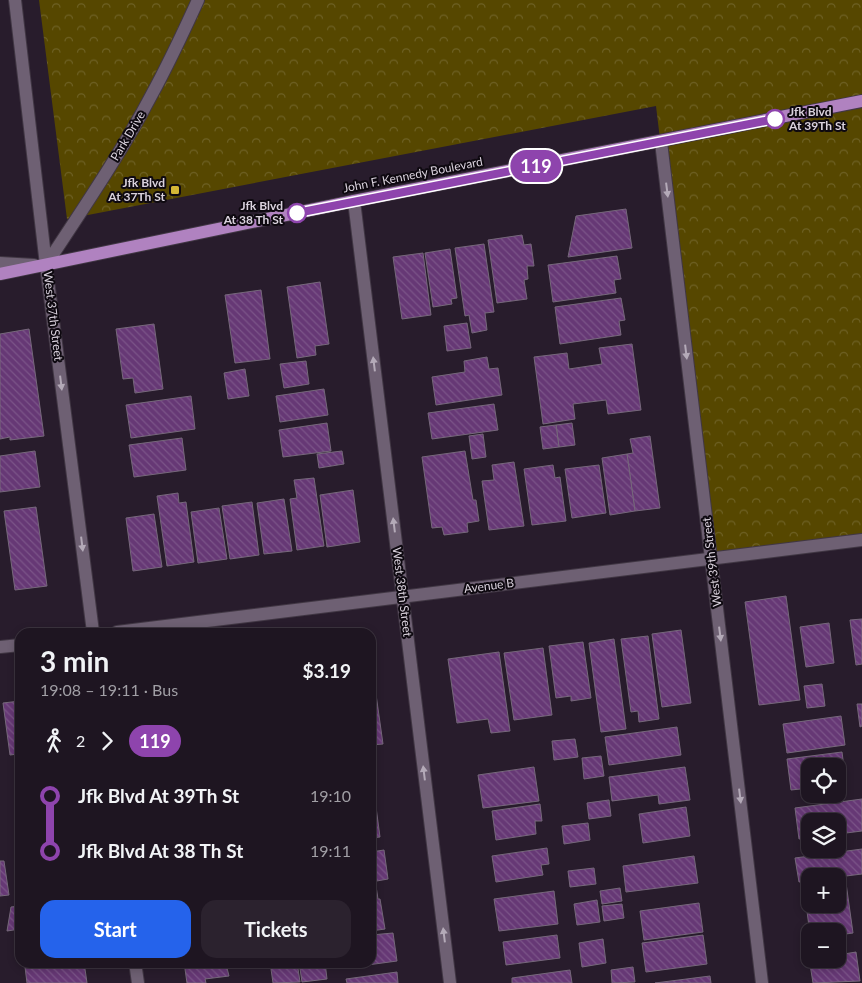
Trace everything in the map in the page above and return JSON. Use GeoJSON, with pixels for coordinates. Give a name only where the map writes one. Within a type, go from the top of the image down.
{"type":"FeatureCollection","features":[{"type":"Feature","properties":{"kind":"main road","name":"John F. Kennedy Boulevard"},"geometry":{"type":"LineString","coordinates":[[0,274],[354,201],[862,101]]}},
{"type":"Feature","properties":{"kind":"street","name":"West 37th Street"},"geometry":{"type":"LineString","coordinates":[[15,0],[46,265],[92,628]]}},
{"type":"Feature","properties":{"kind":"street","name":"Park Drive"},"geometry":{"type":"LineString","coordinates":[[46,265],[150,98],[178,45],[198,0]]}},
{"type":"Feature","properties":{"kind":"street","name":"West 39th Street"},"geometry":{"type":"LineString","coordinates":[[661,142],[762,983]]}},
{"type":"Feature","properties":{"kind":"street","name":"West 38th Street"},"geometry":{"type":"LineString","coordinates":[[354,201],[450,983]]}},
{"type":"Feature","properties":{"kind":"street"},"geometry":{"type":"LineString","coordinates":[[0,263],[46,265]]}},
{"type":"Feature","properties":{"kind":"street","name":"Avenue B"},"geometry":{"type":"LineString","coordinates":[[150,628],[862,540]]}},
{"type":"Feature","properties":{"kind":"street"},"geometry":{"type":"LineString","coordinates":[[0,647],[15,645]]}},
{"type":"Feature","properties":{"kind":"street"},"geometry":{"type":"LineString","coordinates":[[136,968],[138,983]]}},
{"type":"Feature","properties":{"kind":"green space"},"geometry":{"type":"Polygon","coordinates":[[[39,0],[862,0],[862,540],[711,559],[656,106],[67,219],[39,0]]]}},
{"type":"Feature","properties":{"kind":"building"},"geometry":{"type":"Polygon","coordinates":[[[626,209],[632,248],[568,257],[576,216],[626,209]]]}},
{"type":"Feature","properties":{"kind":"building"},"geometry":{"type":"Polygon","coordinates":[[[522,235],[524,245],[531,244],[534,266],[527,266],[528,279],[524,280],[527,299],[497,303],[488,240],[522,235]]]}},
{"type":"Feature","properties":{"kind":"building"},"geometry":{"type":"Polygon","coordinates":[[[484,244],[494,312],[485,313],[487,330],[472,333],[469,315],[465,316],[455,248],[484,244]]]}},
{"type":"Feature","properties":{"kind":"building"},"geometry":{"type":"Polygon","coordinates":[[[450,249],[457,298],[451,299],[452,304],[433,307],[425,253],[450,249]]]}},
{"type":"Feature","properties":{"kind":"building"},"geometry":{"type":"Polygon","coordinates":[[[423,253],[431,315],[402,319],[393,257],[423,253]]]}},
{"type":"Feature","properties":{"kind":"building"},"geometry":{"type":"Polygon","coordinates":[[[617,256],[621,279],[614,280],[616,293],[553,302],[548,265],[617,256]]]}},
{"type":"Feature","properties":{"kind":"building"},"geometry":{"type":"Polygon","coordinates":[[[320,282],[329,344],[315,346],[316,355],[297,358],[287,287],[320,282]]]}},
{"type":"Feature","properties":{"kind":"building"},"geometry":{"type":"Polygon","coordinates":[[[261,290],[270,359],[235,363],[225,295],[261,290]]]}},
{"type":"Feature","properties":{"kind":"building"},"geometry":{"type":"Polygon","coordinates":[[[621,298],[625,320],[619,321],[621,335],[560,344],[555,307],[621,298]]]}},
{"type":"Feature","properties":{"kind":"building"},"geometry":{"type":"Polygon","coordinates":[[[467,323],[471,348],[447,351],[444,326],[467,323]]]}},
{"type":"Feature","properties":{"kind":"building"},"geometry":{"type":"Polygon","coordinates":[[[154,324],[163,389],[135,393],[133,378],[123,379],[116,329],[154,324]]]}},
{"type":"Feature","properties":{"kind":"building"},"geometry":{"type":"Polygon","coordinates":[[[29,329],[44,436],[10,440],[10,437],[0,439],[0,334],[29,329]]]}},
{"type":"Feature","properties":{"kind":"building"},"geometry":{"type":"Polygon","coordinates":[[[632,344],[641,410],[608,414],[606,400],[573,404],[575,419],[543,424],[534,357],[567,353],[569,369],[602,364],[599,348],[632,344]]]}},
{"type":"Feature","properties":{"kind":"building"},"geometry":{"type":"Polygon","coordinates":[[[487,357],[489,369],[498,368],[502,395],[436,405],[432,377],[465,372],[464,361],[487,357]]]}},
{"type":"Feature","properties":{"kind":"building"},"geometry":{"type":"Polygon","coordinates":[[[306,361],[309,384],[284,388],[280,364],[306,361]]]}},
{"type":"Feature","properties":{"kind":"building"},"geometry":{"type":"Polygon","coordinates":[[[245,369],[249,396],[228,399],[224,373],[245,369]]]}},
{"type":"Feature","properties":{"kind":"building"},"geometry":{"type":"Polygon","coordinates":[[[324,389],[328,415],[280,422],[276,396],[324,389]]]}},
{"type":"Feature","properties":{"kind":"building"},"geometry":{"type":"Polygon","coordinates":[[[191,396],[195,429],[131,438],[126,405],[191,396]]]}},
{"type":"Feature","properties":{"kind":"building"},"geometry":{"type":"Polygon","coordinates":[[[494,404],[498,430],[432,439],[428,413],[494,404]]]}},
{"type":"Feature","properties":{"kind":"building"},"geometry":{"type":"Polygon","coordinates":[[[327,423],[331,451],[283,457],[279,430],[327,423]]]}},
{"type":"Feature","properties":{"kind":"building"},"geometry":{"type":"Polygon","coordinates":[[[572,423],[575,445],[559,447],[556,425],[572,423]]]}},
{"type":"Feature","properties":{"kind":"building"},"geometry":{"type":"Polygon","coordinates":[[[556,425],[559,447],[543,449],[540,427],[556,425]]]}},
{"type":"Feature","properties":{"kind":"building"},"geometry":{"type":"Polygon","coordinates":[[[483,434],[486,457],[472,459],[469,436],[483,434]]]}},
{"type":"Feature","properties":{"kind":"building"},"geometry":{"type":"Polygon","coordinates":[[[650,436],[660,508],[635,511],[627,454],[633,453],[630,439],[650,436]]]}},
{"type":"Feature","properties":{"kind":"building"},"geometry":{"type":"Polygon","coordinates":[[[182,438],[186,470],[134,477],[129,445],[182,438]]]}},
{"type":"Feature","properties":{"kind":"building"},"geometry":{"type":"Polygon","coordinates":[[[35,451],[40,487],[0,492],[0,456],[35,451]]]}},
{"type":"Feature","properties":{"kind":"building"},"geometry":{"type":"Polygon","coordinates":[[[342,451],[344,464],[319,468],[317,454],[342,451]]]}},
{"type":"Feature","properties":{"kind":"building"},"geometry":{"type":"Polygon","coordinates":[[[465,451],[473,500],[476,500],[479,521],[467,523],[468,532],[444,535],[442,527],[432,528],[422,457],[465,451]]]}},
{"type":"Feature","properties":{"kind":"building"},"geometry":{"type":"Polygon","coordinates":[[[627,454],[635,511],[610,515],[602,458],[627,454]]]}},
{"type":"Feature","properties":{"kind":"building"},"geometry":{"type":"Polygon","coordinates":[[[514,462],[524,526],[489,530],[482,481],[494,480],[492,465],[514,462]]]}},
{"type":"Feature","properties":{"kind":"building"},"geometry":{"type":"Polygon","coordinates":[[[553,465],[555,478],[560,477],[566,521],[532,525],[524,469],[553,465]]]}},
{"type":"Feature","properties":{"kind":"building"},"geometry":{"type":"Polygon","coordinates":[[[599,465],[606,513],[572,518],[565,469],[599,465]]]}},
{"type":"Feature","properties":{"kind":"building"},"geometry":{"type":"Polygon","coordinates":[[[314,478],[324,546],[297,550],[290,499],[297,498],[294,480],[314,478]]]}},
{"type":"Feature","properties":{"kind":"building"},"geometry":{"type":"Polygon","coordinates":[[[353,490],[360,542],[327,547],[320,495],[353,490]]]}},
{"type":"Feature","properties":{"kind":"building"},"geometry":{"type":"Polygon","coordinates":[[[178,493],[179,503],[186,502],[194,562],[167,566],[157,496],[178,493]]]}},
{"type":"Feature","properties":{"kind":"building"},"geometry":{"type":"Polygon","coordinates":[[[284,499],[292,551],[264,554],[257,503],[284,499]]]}},
{"type":"Feature","properties":{"kind":"building"},"geometry":{"type":"Polygon","coordinates":[[[252,502],[259,555],[230,559],[222,506],[252,502]]]}},
{"type":"Feature","properties":{"kind":"building"},"geometry":{"type":"Polygon","coordinates":[[[36,507],[47,586],[15,590],[4,511],[36,507]]]}},
{"type":"Feature","properties":{"kind":"building"},"geometry":{"type":"Polygon","coordinates":[[[219,508],[227,559],[198,563],[191,512],[219,508]]]}},
{"type":"Feature","properties":{"kind":"building"},"geometry":{"type":"Polygon","coordinates":[[[154,514],[162,567],[133,571],[126,518],[154,514]]]}},
{"type":"Feature","properties":{"kind":"building"},"geometry":{"type":"Polygon","coordinates":[[[786,596],[800,700],[759,705],[745,602],[786,596]]]}},
{"type":"Feature","properties":{"kind":"building"},"geometry":{"type":"Polygon","coordinates":[[[862,619],[862,664],[856,665],[850,620],[862,619]]]}},
{"type":"Feature","properties":{"kind":"building"},"geometry":{"type":"Polygon","coordinates":[[[829,623],[834,663],[806,667],[800,627],[829,623]]]}},
{"type":"Feature","properties":{"kind":"building"},"geometry":{"type":"Polygon","coordinates":[[[681,630],[691,703],[662,707],[652,634],[681,630]]]}},
{"type":"Feature","properties":{"kind":"building"},"geometry":{"type":"Polygon","coordinates":[[[648,636],[659,719],[639,722],[638,711],[631,712],[621,639],[648,636]]]}},
{"type":"Feature","properties":{"kind":"building"},"geometry":{"type":"Polygon","coordinates":[[[614,639],[626,729],[601,732],[589,643],[614,639]]]}},
{"type":"Feature","properties":{"kind":"building"},"geometry":{"type":"Polygon","coordinates":[[[583,642],[591,698],[571,701],[571,696],[556,698],[549,646],[583,642]]]}},
{"type":"Feature","properties":{"kind":"building"},"geometry":{"type":"Polygon","coordinates":[[[543,648],[552,715],[514,720],[504,653],[543,648]]]}},
{"type":"Feature","properties":{"kind":"building"},"geometry":{"type":"Polygon","coordinates":[[[499,652],[510,731],[491,733],[488,719],[457,723],[448,659],[499,652]]]}},
{"type":"Feature","properties":{"kind":"building"},"geometry":{"type":"Polygon","coordinates":[[[822,684],[825,706],[807,708],[804,686],[822,684]]]}},
{"type":"Feature","properties":{"kind":"building"},"geometry":{"type":"Polygon","coordinates":[[[376,694],[383,744],[376,745],[376,694]]]}},
{"type":"Feature","properties":{"kind":"building"},"geometry":{"type":"Polygon","coordinates":[[[15,702],[15,754],[10,755],[3,703],[15,702]]]}},
{"type":"Feature","properties":{"kind":"building"},"geometry":{"type":"Polygon","coordinates":[[[857,704],[862,704],[862,726],[860,727],[857,704]]]}},
{"type":"Feature","properties":{"kind":"building"},"geometry":{"type":"Polygon","coordinates":[[[841,716],[845,745],[787,753],[783,724],[841,716]]]}},
{"type":"Feature","properties":{"kind":"building"},"geometry":{"type":"Polygon","coordinates":[[[677,727],[681,755],[609,765],[605,737],[677,727]]]}},
{"type":"Feature","properties":{"kind":"building"},"geometry":{"type":"Polygon","coordinates":[[[575,739],[578,757],[554,760],[552,741],[575,739]]]}},
{"type":"Feature","properties":{"kind":"building"},"geometry":{"type":"Polygon","coordinates":[[[842,752],[843,758],[801,758],[801,789],[791,790],[787,759],[842,752]]]}},
{"type":"Feature","properties":{"kind":"building"},"geometry":{"type":"Polygon","coordinates":[[[601,756],[604,776],[584,779],[582,758],[601,756]]]}},
{"type":"Feature","properties":{"kind":"building"},"geometry":{"type":"Polygon","coordinates":[[[534,767],[539,801],[483,808],[478,775],[534,767]]]}},
{"type":"Feature","properties":{"kind":"building"},"geometry":{"type":"Polygon","coordinates":[[[685,767],[690,800],[659,804],[658,795],[612,801],[609,777],[685,767]]]}},
{"type":"Feature","properties":{"kind":"building"},"geometry":{"type":"Polygon","coordinates":[[[862,799],[862,831],[846,833],[846,813],[801,813],[801,839],[799,839],[795,808],[846,803],[846,801],[862,799]]]}},
{"type":"Feature","properties":{"kind":"building"},"geometry":{"type":"Polygon","coordinates":[[[609,800],[611,816],[589,819],[587,803],[609,800]]]}},
{"type":"Feature","properties":{"kind":"building"},"geometry":{"type":"Polygon","coordinates":[[[540,804],[542,821],[535,821],[536,834],[496,840],[492,811],[540,804]]]}},
{"type":"Feature","properties":{"kind":"building"},"geometry":{"type":"Polygon","coordinates":[[[376,807],[380,837],[376,837],[376,807]]]}},
{"type":"Feature","properties":{"kind":"building"},"geometry":{"type":"Polygon","coordinates":[[[686,807],[690,836],[643,843],[639,814],[686,807]]]}},
{"type":"Feature","properties":{"kind":"building"},"geometry":{"type":"Polygon","coordinates":[[[588,823],[590,840],[564,844],[562,826],[588,823]]]}},
{"type":"Feature","properties":{"kind":"building"},"geometry":{"type":"Polygon","coordinates":[[[547,848],[549,864],[541,865],[543,875],[496,882],[492,856],[547,848]]]}},
{"type":"Feature","properties":{"kind":"building"},"geometry":{"type":"Polygon","coordinates":[[[862,849],[862,874],[846,876],[846,868],[801,868],[801,882],[799,882],[795,858],[846,858],[846,851],[862,849]]]}},
{"type":"Feature","properties":{"kind":"building"},"geometry":{"type":"Polygon","coordinates":[[[384,850],[388,879],[376,881],[376,851],[384,850]]]}},
{"type":"Feature","properties":{"kind":"building"},"geometry":{"type":"Polygon","coordinates":[[[694,856],[698,883],[626,892],[623,866],[694,856]]]}},
{"type":"Feature","properties":{"kind":"building"},"geometry":{"type":"Polygon","coordinates":[[[0,861],[4,861],[9,895],[0,896],[0,861]]]}},
{"type":"Feature","properties":{"kind":"building"},"geometry":{"type":"Polygon","coordinates":[[[594,868],[596,884],[570,887],[568,871],[594,868]]]}},
{"type":"Feature","properties":{"kind":"building"},"geometry":{"type":"Polygon","coordinates":[[[846,883],[853,933],[846,934],[846,923],[809,923],[807,913],[846,913],[846,883]]]}},
{"type":"Feature","properties":{"kind":"building"},"geometry":{"type":"Polygon","coordinates":[[[376,886],[378,899],[380,899],[385,929],[376,930],[376,886]]]}},
{"type":"Feature","properties":{"kind":"building"},"geometry":{"type":"Polygon","coordinates":[[[620,888],[622,901],[602,904],[600,891],[620,888]]]}},
{"type":"Feature","properties":{"kind":"building"},"geometry":{"type":"Polygon","coordinates":[[[554,891],[558,924],[499,931],[494,899],[554,891]]]}},
{"type":"Feature","properties":{"kind":"building"},"geometry":{"type":"Polygon","coordinates":[[[597,900],[600,922],[577,925],[574,904],[597,900]]]}},
{"type":"Feature","properties":{"kind":"building"},"geometry":{"type":"Polygon","coordinates":[[[699,903],[703,932],[644,940],[640,911],[699,903]]]}},
{"type":"Feature","properties":{"kind":"building"},"geometry":{"type":"Polygon","coordinates":[[[622,904],[624,918],[604,921],[602,906],[622,904]]]}},
{"type":"Feature","properties":{"kind":"building"},"geometry":{"type":"Polygon","coordinates":[[[11,907],[15,907],[15,930],[7,931],[11,907]]]}},
{"type":"Feature","properties":{"kind":"building"},"geometry":{"type":"Polygon","coordinates":[[[393,933],[397,961],[376,964],[376,935],[393,933]]]}},
{"type":"Feature","properties":{"kind":"building"},"geometry":{"type":"Polygon","coordinates":[[[557,935],[560,958],[506,965],[503,942],[557,935]]]}},
{"type":"Feature","properties":{"kind":"building"},"geometry":{"type":"Polygon","coordinates":[[[703,935],[707,964],[646,972],[642,943],[703,935]]]}},
{"type":"Feature","properties":{"kind":"building"},"geometry":{"type":"Polygon","coordinates":[[[603,939],[606,963],[582,967],[579,943],[603,939]]]}},
{"type":"Feature","properties":{"kind":"building"},"geometry":{"type":"Polygon","coordinates":[[[856,952],[860,981],[813,983],[811,968],[846,968],[846,954],[856,952]]]}},
{"type":"Feature","properties":{"kind":"building"},"geometry":{"type":"Polygon","coordinates":[[[633,967],[635,982],[612,983],[611,970],[633,967]]]}},
{"type":"Feature","properties":{"kind":"building"},"geometry":{"type":"Polygon","coordinates":[[[25,968],[85,968],[87,983],[27,983],[25,968]]]}},
{"type":"Feature","properties":{"kind":"building"},"geometry":{"type":"Polygon","coordinates":[[[185,968],[227,968],[229,976],[205,979],[206,983],[187,983],[185,968]]]}},
{"type":"Feature","properties":{"kind":"building"},"geometry":{"type":"Polygon","coordinates":[[[271,968],[298,968],[300,982],[273,983],[271,968]]]}},
{"type":"Feature","properties":{"kind":"building"},"geometry":{"type":"Polygon","coordinates":[[[300,968],[326,968],[327,979],[302,982],[300,968]]]}},
{"type":"Feature","properties":{"kind":"building"},"geometry":{"type":"Polygon","coordinates":[[[570,970],[572,983],[512,983],[512,978],[570,970]]]}},
{"type":"Feature","properties":{"kind":"building"},"geometry":{"type":"Polygon","coordinates":[[[397,972],[398,983],[347,983],[346,979],[397,972]]]}},
{"type":"Feature","properties":{"kind":"building"},"geometry":{"type":"Polygon","coordinates":[[[710,976],[711,983],[655,983],[710,976]]]}},
{"type":"Feature","properties":{"kind":"bus line","name":"119"},"geometry":{"type":"LineString","coordinates":[[297,213],[775,119]]}},
{"type":"Feature","properties":{"kind":"place","name":"Jfk Blvd At 39Th St"},"geometry":{"type":"Point","coordinates":[775,119]}},
{"type":"Feature","properties":{"kind":"place","name":"Jfk Blvd At 37Th St"},"geometry":{"type":"Point","coordinates":[175,190]}},
{"type":"Feature","properties":{"kind":"place","name":"Jfk Blvd At 38 Th St"},"geometry":{"type":"Point","coordinates":[297,213]}}]}
